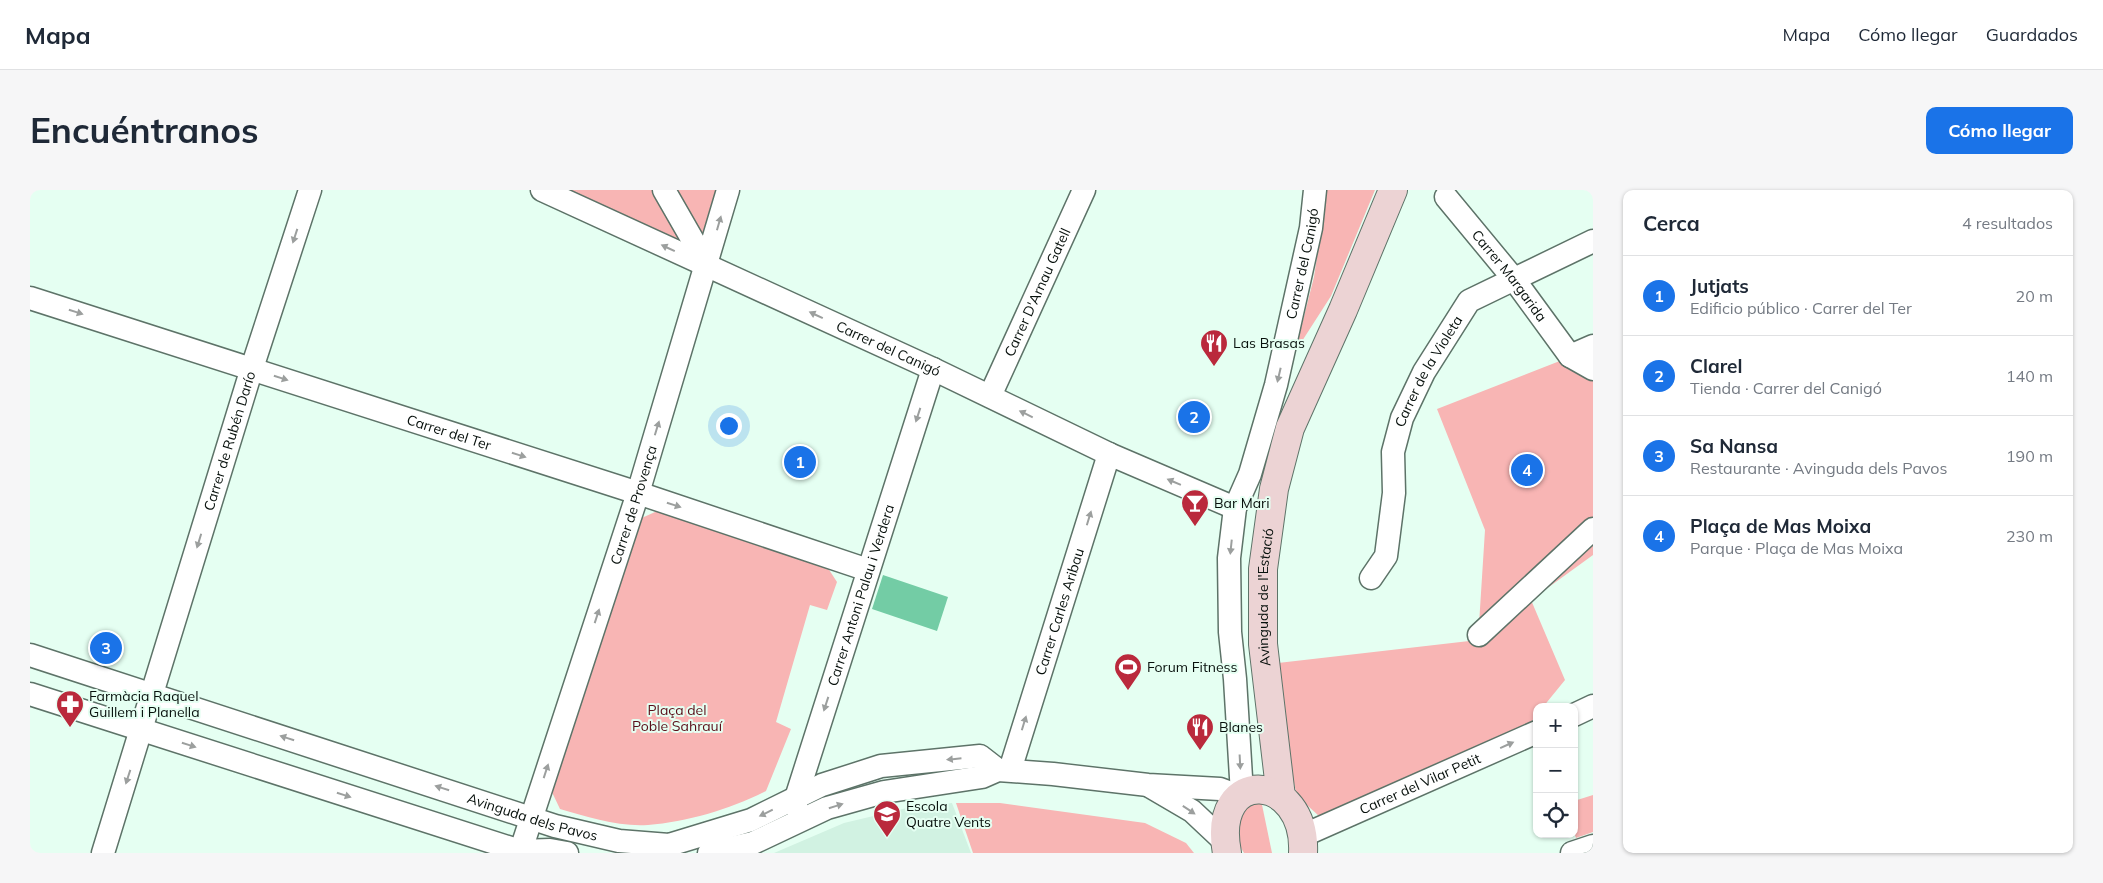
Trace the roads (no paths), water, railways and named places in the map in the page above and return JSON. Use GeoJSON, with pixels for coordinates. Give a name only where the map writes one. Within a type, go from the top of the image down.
{"type":"FeatureCollection","features":[{"type":"Feature","properties":{"kind":"street","name":"Carrer de Rubén Darío"},"geometry":{"type":"LineString","coordinates":[[152,693],[252,368],[310,190]]}},
{"type":"Feature","properties":{"kind":"street","name":"Carrer del Canigó"},"geometry":{"type":"LineString","coordinates":[[542,190],[990,396],[1109,454],[1235,508]]}},
{"type":"Feature","properties":{"kind":"street"},"geometry":{"type":"LineString","coordinates":[[664,190],[707,266]]}},
{"type":"Feature","properties":{"kind":"street","name":"Carrer de Provença"},"geometry":{"type":"LineString","coordinates":[[520,852],[638,493],[707,266],[728,190]]}},
{"type":"Feature","properties":{"kind":"street","name":"Carrer D'Arnau Gatell"},"geometry":{"type":"LineString","coordinates":[[990,396],[1084,190]]}},
{"type":"Feature","properties":{"kind":"street","name":"Carrer del Canigó"},"geometry":{"type":"LineString","coordinates":[[1241,795],[1235,679],[1230,632],[1229,558],[1235,508],[1250,474],[1276,385],[1311,228],[1315,190]]}},
{"type":"Feature","properties":{"kind":"street","name":"Avinguda de l'Estació"},"geometry":{"type":"LineString","coordinates":[[1281,797],[1263,644],[1263,569],[1274,488],[1290,428],[1343,310],[1393,190]]}},
{"type":"Feature","properties":{"kind":"street","name":"Carrer Margarida"},"geometry":{"type":"LineString","coordinates":[[1446,197],[1514,278],[1570,356]]}},
{"type":"Feature","properties":{"kind":"street","name":"Carrer de la Violeta"},"geometry":{"type":"LineString","coordinates":[[1371,578],[1386,556],[1394,493],[1393,452],[1402,418],[1424,372],[1469,301],[1593,241]]}},
{"type":"Feature","properties":{"kind":"street","name":"Carrer del Ter"},"geometry":{"type":"LineString","coordinates":[[30,298],[638,493],[868,570]]}},
{"type":"Feature","properties":{"kind":"street"},"geometry":{"type":"LineString","coordinates":[[1570,356],[1593,346]]}},
{"type":"Feature","properties":{"kind":"street"},"geometry":{"type":"LineString","coordinates":[[1570,356],[1593,369]]}},
{"type":"Feature","properties":{"kind":"street","name":"Carrer Antoni Palau i Verdera"},"geometry":{"type":"LineString","coordinates":[[796,822],[796,798],[932,369]]}},
{"type":"Feature","properties":{"kind":"street","name":"Avinguda de l'Estació"},"geometry":{"type":"LineString","coordinates":[[1250,474],[1290,428]]}},
{"type":"Feature","properties":{"kind":"street","name":"Carrer Carles Aribau"},"geometry":{"type":"LineString","coordinates":[[1004,770],[1109,454]]}},
{"type":"Feature","properties":{"kind":"street"},"geometry":{"type":"LineString","coordinates":[[1479,635],[1593,528]]}},
{"type":"Feature","properties":{"kind":"street","name":"Avinguda dels Pavos"},"geometry":{"type":"LineString","coordinates":[[30,655],[152,693],[555,826],[619,841],[669,845],[751,820],[822,785],[881,766],[980,756],[1004,770]]}},
{"type":"Feature","properties":{"kind":"street"},"geometry":{"type":"LineString","coordinates":[[103,853],[152,693]]}},
{"type":"Feature","properties":{"kind":"street","name":"Avinguda dels Pavos"},"geometry":{"type":"LineString","coordinates":[[30,694],[520,852],[550,850],[567,853]]}},
{"type":"Feature","properties":{"kind":"street"},"geometry":{"type":"LineString","coordinates":[[1578,713],[1593,706]]}},
{"type":"Feature","properties":{"kind":"street","name":"Carrer del Vilar Petit"},"geometry":{"type":"LineString","coordinates":[[1303,844],[1533,734]]}},
{"type":"Feature","properties":{"kind":"street","name":"Avinguda dels Pavos"},"geometry":{"type":"LineString","coordinates":[[709,853],[754,843],[827,808],[884,792],[982,777],[1004,770],[1148,785],[1220,789],[1241,795]]}},
{"type":"Feature","properties":{"kind":"street","name":"Avinguda dels Pavos"},"geometry":{"type":"LineString","coordinates":[[1148,785],[1192,811],[1226,847]]}},
{"type":"Feature","properties":{"kind":"street"},"geometry":{"type":"LineString","coordinates":[[1226,847],[1225,824],[1231,808],[1241,795],[1250,789],[1258,788],[1269,790],[1281,797],[1294,812],[1303,844]]}},
{"type":"Feature","properties":{"kind":"place","name":"Las Brasas"},"geometry":{"type":"Point","coordinates":[1214,367]}},
{"type":"Feature","properties":{"kind":"place","name":"Clarel"},"geometry":{"type":"Point","coordinates":[1194,417]}},
{"type":"Feature","properties":{"kind":"place","name":"Jutjats"},"geometry":{"type":"Point","coordinates":[800,462]}},
{"type":"Feature","properties":{"kind":"place","name":"Plaça de Mas Moixa"},"geometry":{"type":"Point","coordinates":[1527,470]}},
{"type":"Feature","properties":{"kind":"place","name":"Bar Mari"},"geometry":{"type":"Point","coordinates":[1195,527]}},
{"type":"Feature","properties":{"kind":"place","name":"Sa Nansa"},"geometry":{"type":"Point","coordinates":[106,648]}},
{"type":"Feature","properties":{"kind":"place","name":"Forum Fitness"},"geometry":{"type":"Point","coordinates":[1128,691]}},
{"type":"Feature","properties":{"kind":"place","name":"Farmàcia Raquel Guillem i Planella"},"geometry":{"type":"Point","coordinates":[70,728]}},
{"type":"Feature","properties":{"kind":"place","name":"Blanes"},"geometry":{"type":"Point","coordinates":[1200,751]}},
{"type":"Feature","properties":{"kind":"place","name":"Escola Quatre Vents"},"geometry":{"type":"Point","coordinates":[887,838]}},
{"type":"Feature","properties":{"kind":"park label","name":"Plaça del Poble Sahrauí"},"geometry":{"type":"Point","coordinates":[677,718]}}]}
